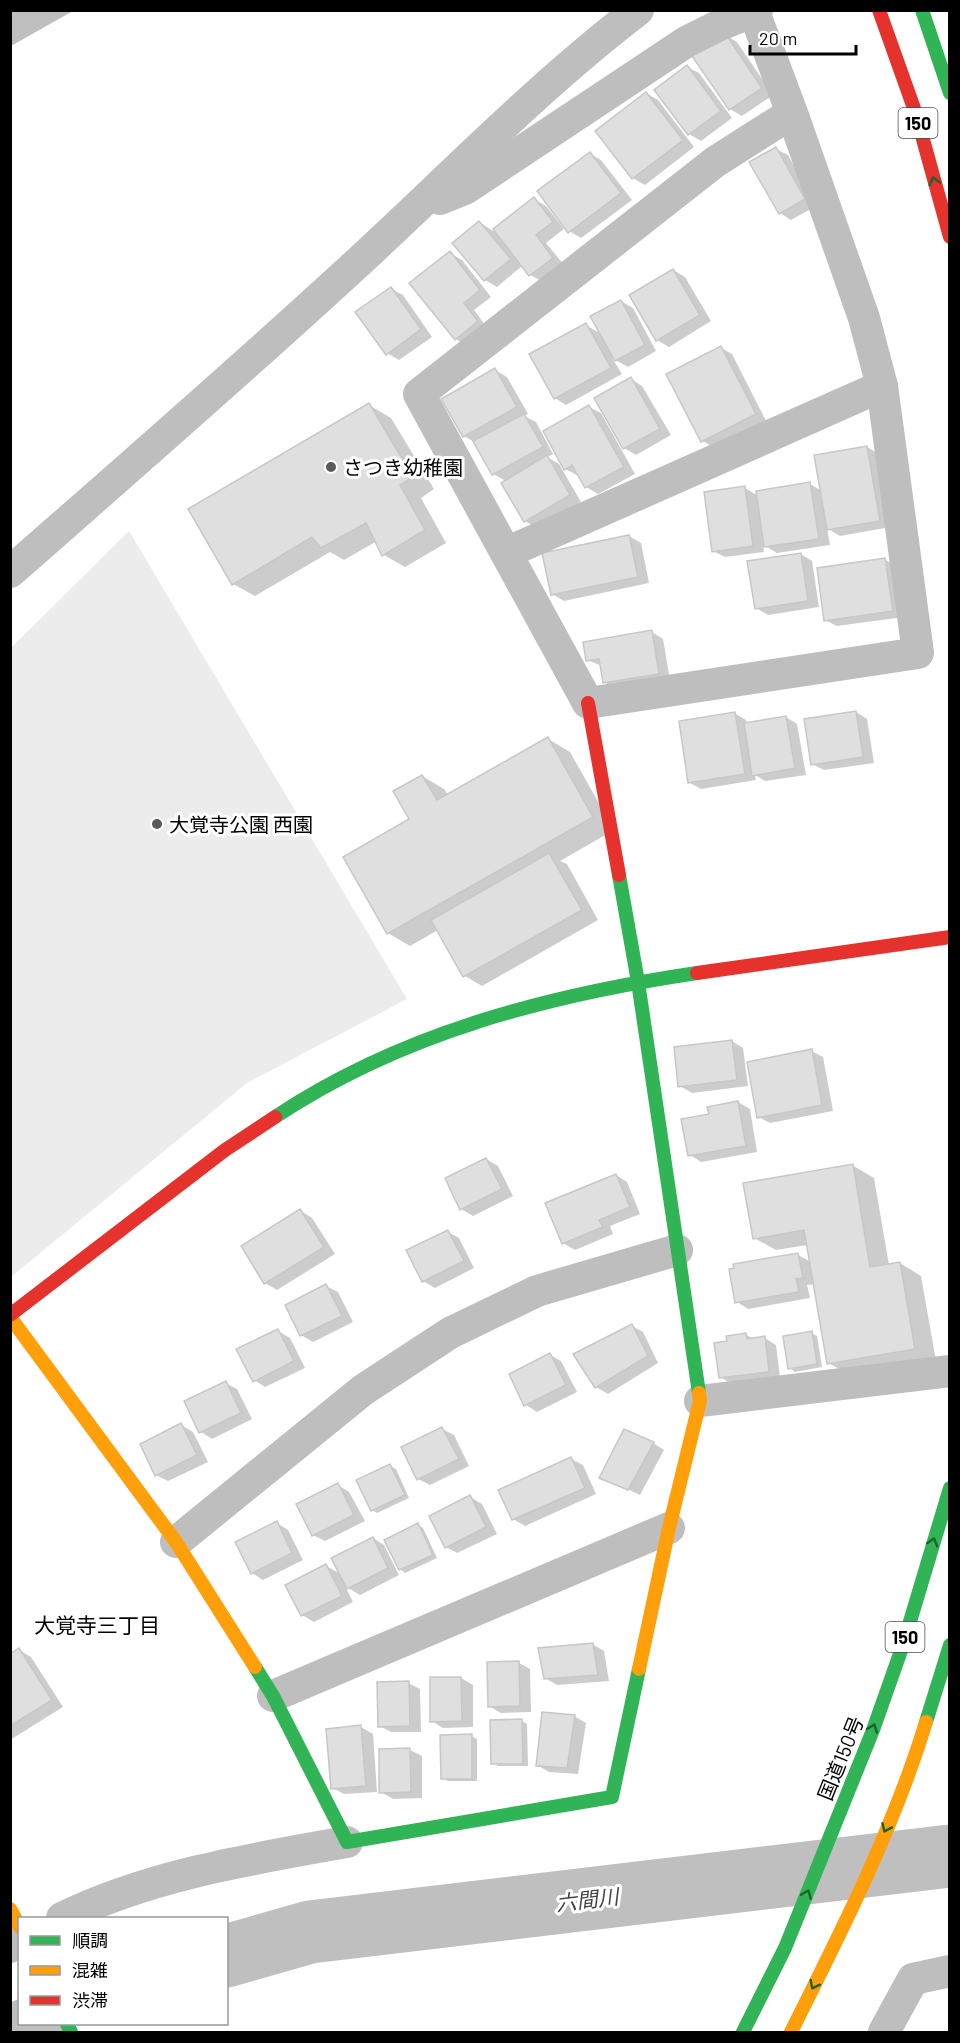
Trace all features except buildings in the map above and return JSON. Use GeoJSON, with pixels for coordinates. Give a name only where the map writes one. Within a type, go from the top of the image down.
{"type":"FeatureCollection","features":[{"type":"Feature","properties":{"kind":"main road","name":"150"},"geometry":{"type":"LineString","coordinates":[[879,10],[916,114],[950,237]]}},
{"type":"Feature","properties":{"kind":"main road","name":"150"},"geometry":{"type":"LineString","coordinates":[[922,10],[950,93]]}},
{"type":"Feature","properties":{"kind":"main road"},"geometry":{"type":"LineString","coordinates":[[588,703],[638,982],[700,1401],[669,1528],[612,1797],[347,1842],[273,1696],[176,1542],[10,1316],[225,1150],[293,1105],[374,1062],[452,1030],[543,1002],[638,982],[950,937]]}},
{"type":"Feature","properties":{"kind":"main road","name":"国道150号"},"geometry":{"type":"LineString","coordinates":[[743,2032],[785,1948],[852,1782],[903,1645],[950,1488]]}},
{"type":"Feature","properties":{"kind":"main road","name":"150"},"geometry":{"type":"LineString","coordinates":[[791,2032],[838,1938],[910,1774],[950,1645]]}},
{"type":"Feature","properties":{"kind":"main road"},"geometry":{"type":"LineString","coordinates":[[10,1909],[18,1923]]}},
{"type":"Feature","properties":{"kind":"street"},"geometry":{"type":"LineString","coordinates":[[10,572],[330,288],[529,101],[598,41],[638,10]]}},
{"type":"Feature","properties":{"kind":"street"},"geometry":{"type":"LineString","coordinates":[[424,201],[441,199],[465,189],[686,42],[755,11],[792,113],[864,318],[882,386],[918,653],[588,703],[419,394],[716,162],[792,113]]}},
{"type":"Feature","properties":{"kind":"street"},"geometry":{"type":"LineString","coordinates":[[507,553],[882,386]]}},
{"type":"Feature","properties":{"kind":"street"},"geometry":{"type":"LineString","coordinates":[[176,1542],[363,1390],[450,1333],[537,1291],[678,1250]]}},
{"type":"Feature","properties":{"kind":"street"},"geometry":{"type":"LineString","coordinates":[[700,1401],[950,1371]]}},
{"type":"Feature","properties":{"kind":"street"},"geometry":{"type":"LineString","coordinates":[[273,1696],[669,1528]]}},
{"type":"Feature","properties":{"kind":"street"},"geometry":{"type":"LineString","coordinates":[[64,1917],[159,1881],[261,1858],[347,1842]]}},
{"type":"Feature","properties":{"kind":"street"},"geometry":{"type":"LineString","coordinates":[[884,2032],[913,1979],[950,1971]]}},
{"type":"Feature","properties":{"kind":"shaded area"},"geometry":{"type":"Polygon","coordinates":[[[11,10],[73,10],[73,11],[11,46],[11,10]]]}},
{"type":"Feature","properties":{"kind":"shaded area","name":"大覚寺公園 西園"},"geometry":{"type":"Polygon","coordinates":[[[129,531],[407,999],[247,1083],[11,1277],[11,648],[129,531]]]}},
{"type":"Feature","properties":{"kind":"waterway","name":"六間川"},"geometry":{"type":"LineString","coordinates":[[228,1955],[310,1932],[950,1856]]}},
{"type":"Feature","properties":{"kind":"waterway","name":"六間川"},"geometry":{"type":"LineString","coordinates":[[21,2032],[38,2025]]}},
{"type":"Feature","properties":{"kind":"traffic: fast"},"geometry":{"type":"LineString","coordinates":[[922,10],[950,93]]}},
{"type":"Feature","properties":{"kind":"traffic: fast"},"geometry":{"type":"LineString","coordinates":[[619,875],[638,982],[699,1393]]}},
{"type":"Feature","properties":{"kind":"traffic: fast"},"geometry":{"type":"LineString","coordinates":[[275,1117],[373,1062],[425,1040],[532,1006],[586,993],[697,973]]}},
{"type":"Feature","properties":{"kind":"traffic: fast"},"geometry":{"type":"LineString","coordinates":[[743,2032],[785,1948],[873,1730],[903,1645],[950,1488]]}},
{"type":"Feature","properties":{"kind":"traffic: fast"},"geometry":{"type":"LineString","coordinates":[[926,1722],[950,1645]]}},
{"type":"Feature","properties":{"kind":"traffic: fast"},"geometry":{"type":"LineString","coordinates":[[255,1667],[273,1696],[347,1842],[612,1797],[639,1669]]}},
{"type":"Feature","properties":{"kind":"traffic: fast"},"geometry":{"type":"LineString","coordinates":[[68,2025],[71,2032]]}},
{"type":"Feature","properties":{"kind":"traffic: slow"},"geometry":{"type":"LineString","coordinates":[[10,1317],[176,1542],[255,1667]]}},
{"type":"Feature","properties":{"kind":"traffic: slow"},"geometry":{"type":"LineString","coordinates":[[639,1669],[669,1528],[700,1401],[699,1393]]}},
{"type":"Feature","properties":{"kind":"traffic: slow"},"geometry":{"type":"LineString","coordinates":[[791,2032],[882,1841],[926,1722]]}},
{"type":"Feature","properties":{"kind":"traffic: slow"},"geometry":{"type":"LineString","coordinates":[[10,1909],[18,1923]]}},
{"type":"Feature","properties":{"kind":"traffic: jam"},"geometry":{"type":"LineString","coordinates":[[879,10],[916,114],[950,237]]}},
{"type":"Feature","properties":{"kind":"traffic: jam"},"geometry":{"type":"LineString","coordinates":[[588,703],[619,875]]}},
{"type":"Feature","properties":{"kind":"traffic: jam"},"geometry":{"type":"LineString","coordinates":[[697,973],[950,937]]}},
{"type":"Feature","properties":{"kind":"traffic: jam"},"geometry":{"type":"LineString","coordinates":[[10,1315],[225,1150],[275,1117]]}},
{"type":"Feature","properties":{"kind":"place","name":"さつき幼稚園"},"geometry":{"type":"Point","coordinates":[331,467]}},
{"type":"Feature","properties":{"kind":"place","name":"大覚寺公園 西園"},"geometry":{"type":"Point","coordinates":[157,824]}},
{"type":"Feature","properties":{"kind":"district","name":"大覚寺三丁目"},"geometry":{"type":"Point","coordinates":[97,1624]}}]}
